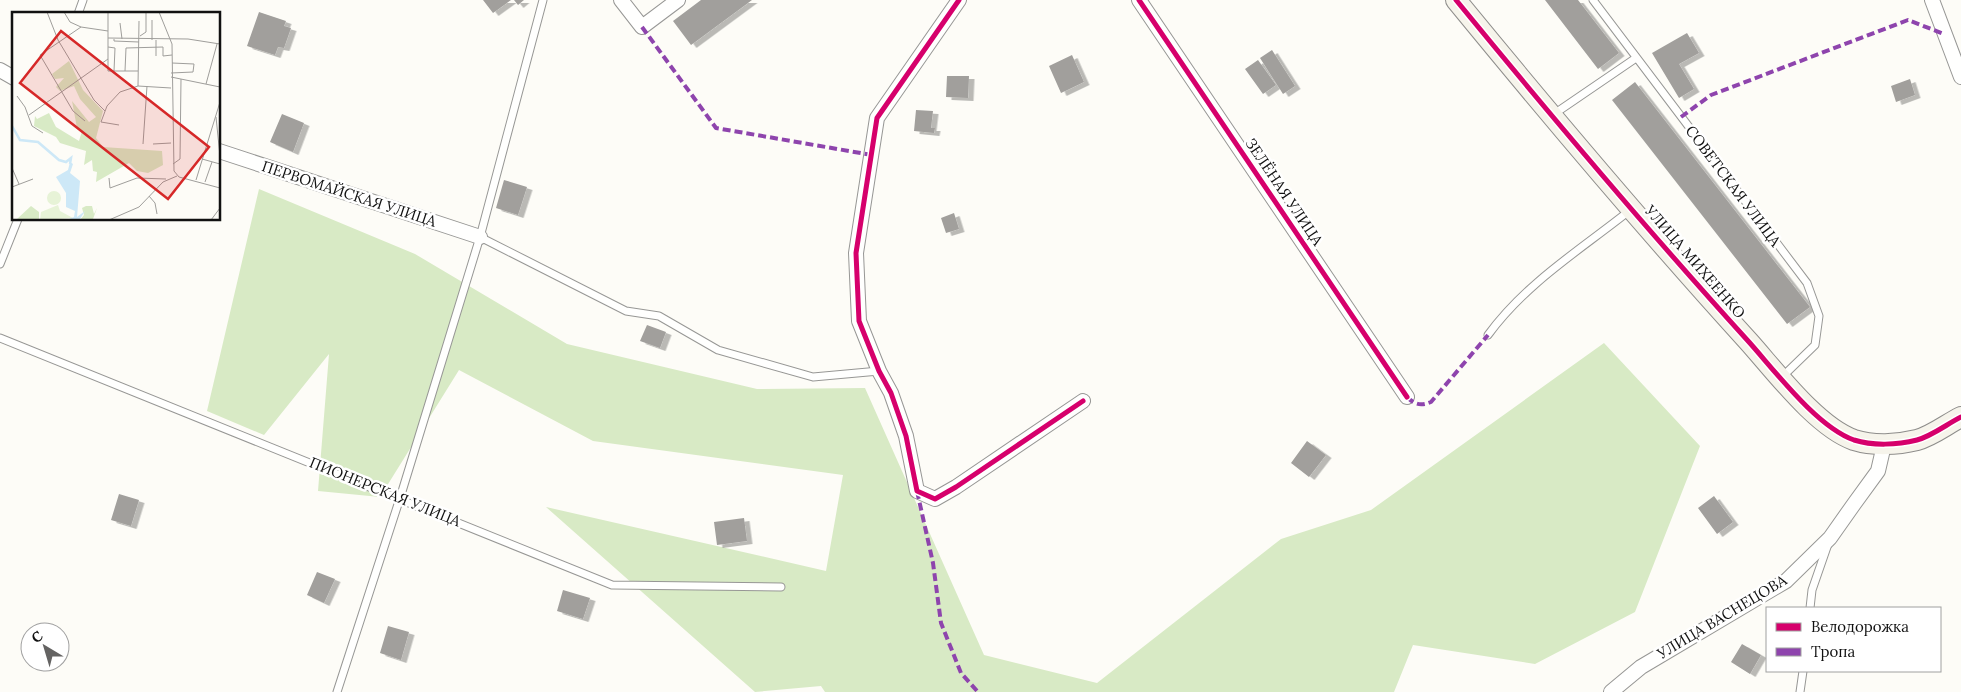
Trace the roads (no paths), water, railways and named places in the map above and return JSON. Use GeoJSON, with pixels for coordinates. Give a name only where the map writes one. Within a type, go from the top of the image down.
{"type":"FeatureCollection","features":[{"type":"Feature","properties":{"kind":"street"},"geometry":{"type":"LineString","coordinates":[[621,0],[642,28],[678,0]]}},
{"type":"Feature","properties":{"kind":"street"},"geometry":{"type":"LineString","coordinates":[[959,0],[877,118],[856,253],[860,321],[879,371],[891,393],[906,436],[916,490],[935,499],[956,487],[1083,401]]}},
{"type":"Feature","properties":{"kind":"street","name":"ЗЕЛЁНАЯ УЛИЦА"},"geometry":{"type":"LineString","coordinates":[[1139,0],[1408,397]]}},
{"type":"Feature","properties":{"kind":"street","name":"УЛИЦА МИХЕЕНКО"},"geometry":{"type":"LineString","coordinates":[[1456,0],[1551,116],[1718,308],[1810,409],[1830,427],[1854,440],[1884,445],[1918,439],[1961,417]]}},
{"type":"Feature","properties":{"kind":"street"},"geometry":{"type":"LineString","coordinates":[[1932,0],[1961,78]]}},
{"type":"Feature","properties":{"kind":"street"},"geometry":{"type":"LineString","coordinates":[[0,70],[12,77]]}},
{"type":"Feature","properties":{"kind":"street","name":"ПЕРВОМАЙСКАЯ УЛИЦА"},"geometry":{"type":"LineString","coordinates":[[220,151],[480,236]]}},
{"type":"Feature","properties":{"kind":"street","name":"УЛИЦА ВАСНЕЦОВА"},"geometry":{"type":"LineString","coordinates":[[1611,692],[1641,667],[1786,581],[1830,538],[1878,471],[1884,445]]}},
{"type":"Feature","properties":{"kind":"lane"},"geometry":{"type":"LineString","coordinates":[[79,12],[83,0]]}},
{"type":"Feature","properties":{"kind":"lane"},"geometry":{"type":"LineString","coordinates":[[337,692],[400,498],[480,236],[543,0]]}},
{"type":"Feature","properties":{"kind":"lane","name":"СОВЕТСКАЯ УЛИЦА"},"geometry":{"type":"LineString","coordinates":[[1593,0],[1807,283],[1819,316],[1815,345],[1781,377]]}},
{"type":"Feature","properties":{"kind":"lane"},"geometry":{"type":"LineString","coordinates":[[1551,116],[1636,58]]}},
{"type":"Feature","properties":{"kind":"lane"},"geometry":{"type":"LineString","coordinates":[[1488,334],[1498,320],[1543,276],[1632,209]]}},
{"type":"Feature","properties":{"kind":"lane"},"geometry":{"type":"LineString","coordinates":[[0,264],[18,220]]}},
{"type":"Feature","properties":{"kind":"lane"},"geometry":{"type":"LineString","coordinates":[[480,236],[626,311],[659,316],[718,350],[813,377],[879,371]]}},
{"type":"Feature","properties":{"kind":"lane","name":"ПИОНЕРСКАЯ УЛИЦА"},"geometry":{"type":"LineString","coordinates":[[0,338],[612,585],[782,587]]}},
{"type":"Feature","properties":{"kind":"lane"},"geometry":{"type":"LineString","coordinates":[[1810,607],[1812,590],[1830,538]]}},
{"type":"Feature","properties":{"kind":"lane"},"geometry":{"type":"LineString","coordinates":[[1800,692],[1803,672]]}}]}
